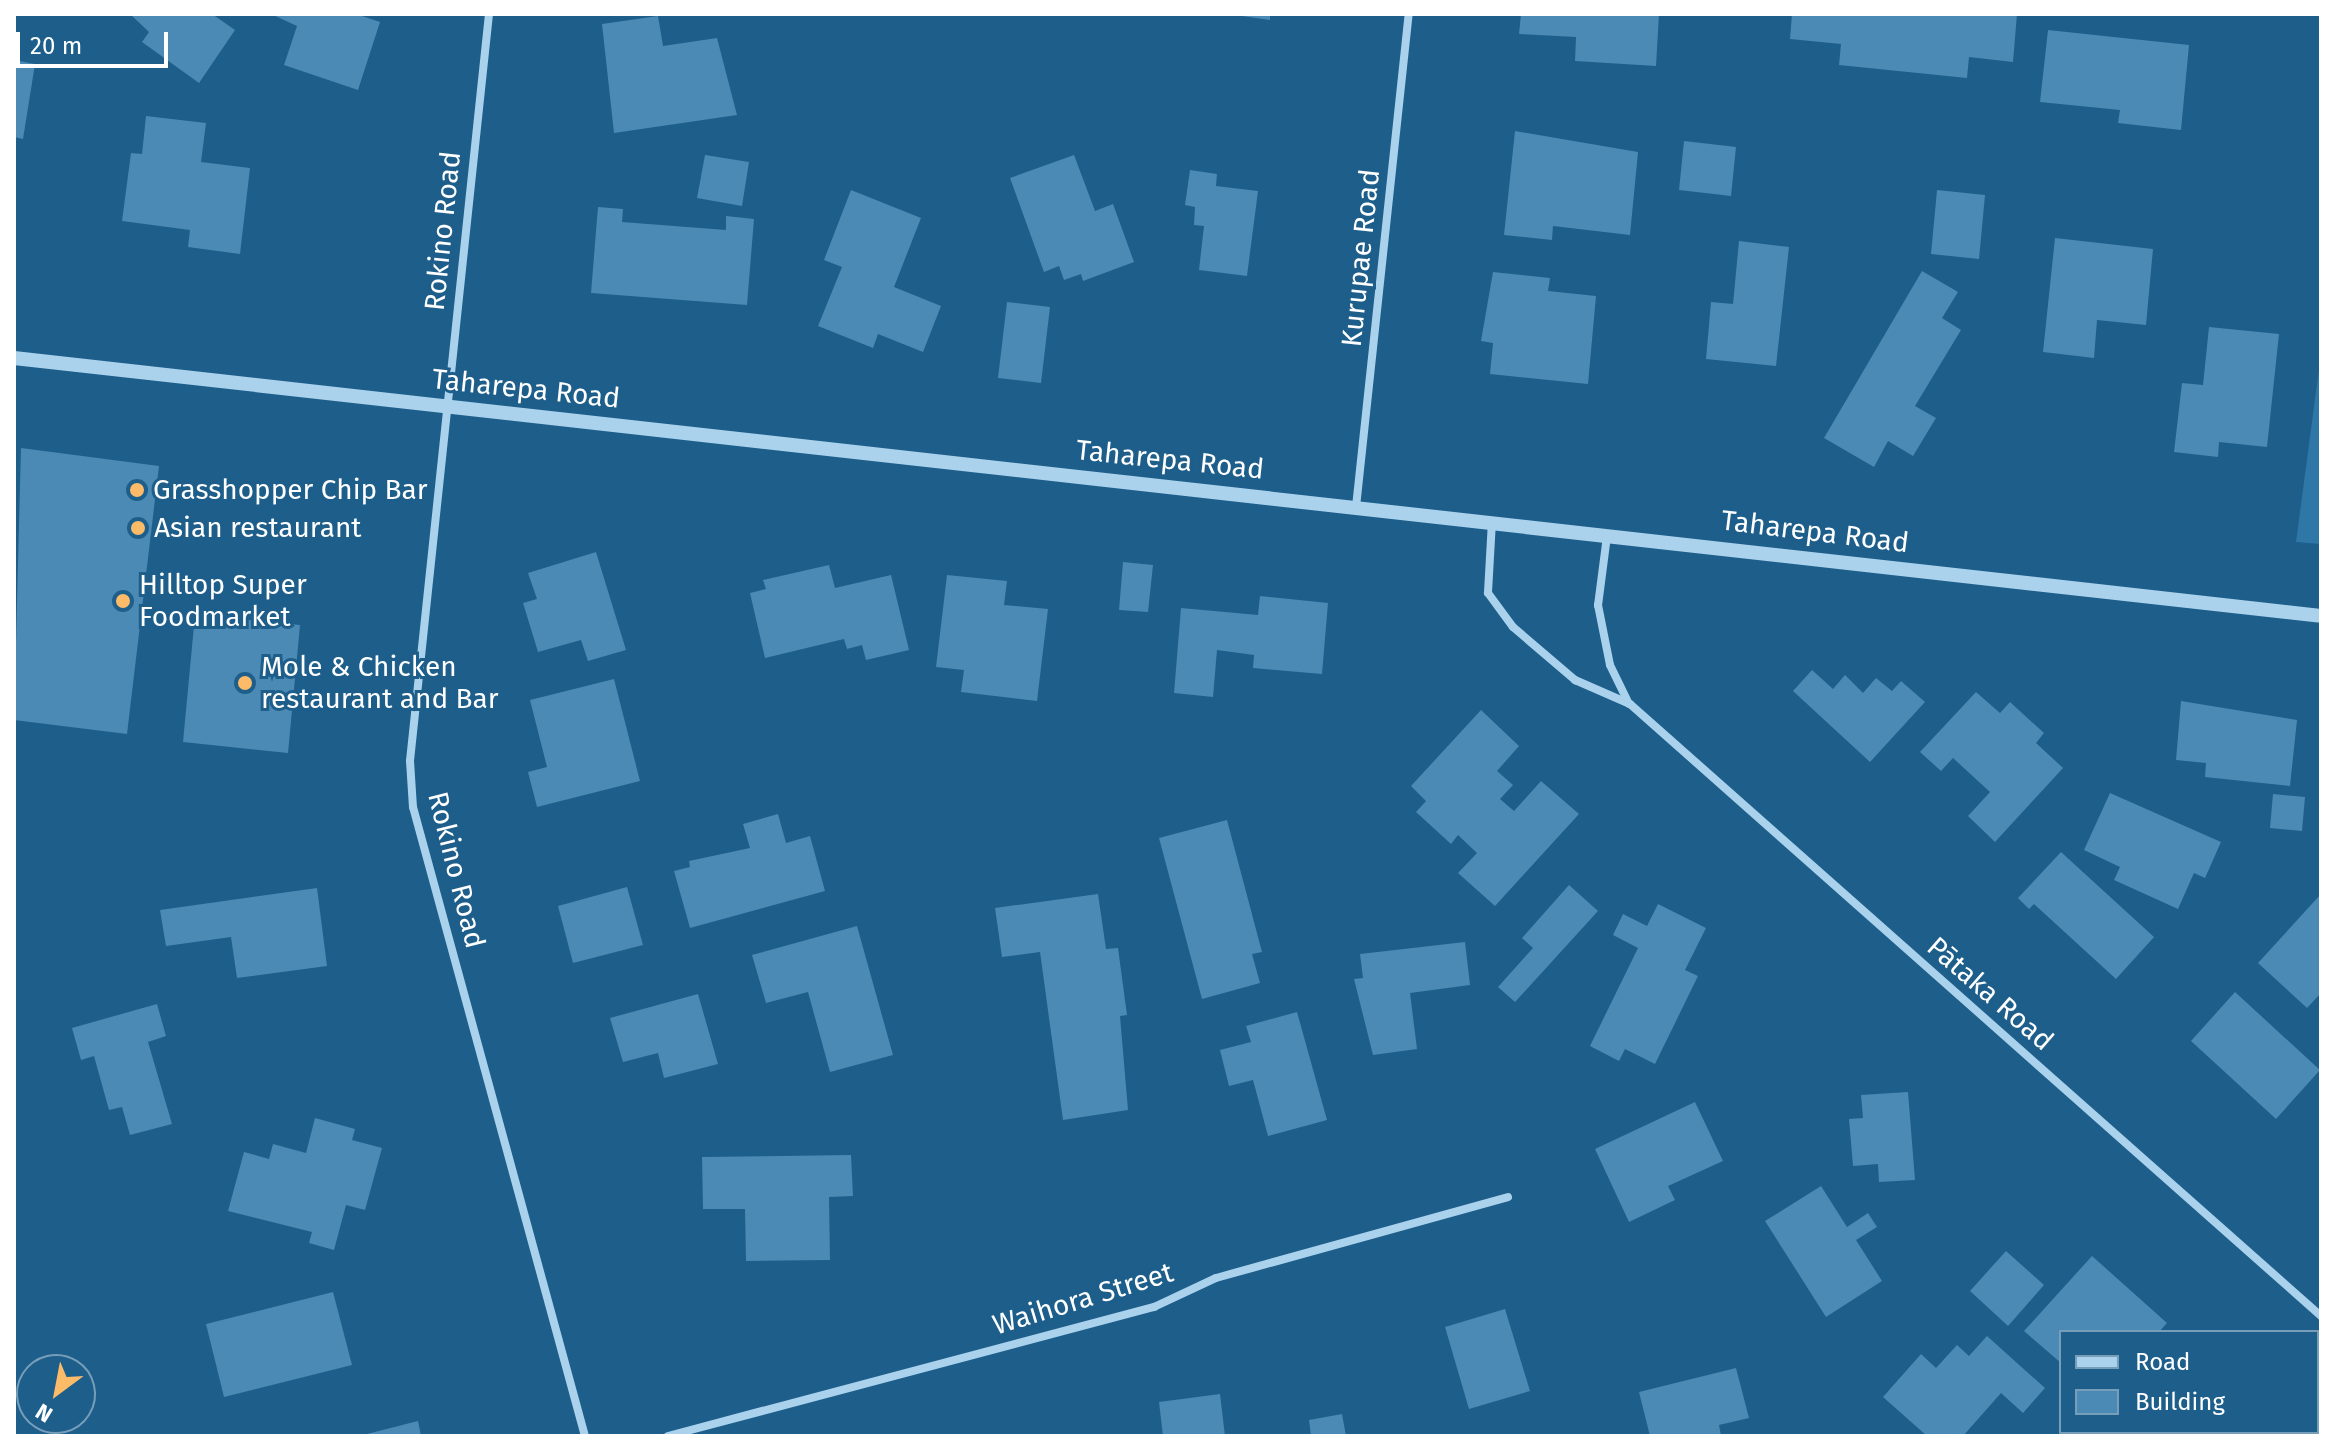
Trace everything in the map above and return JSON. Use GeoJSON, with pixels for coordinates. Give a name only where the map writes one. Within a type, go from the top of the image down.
{"type":"FeatureCollection","features":[{"type":"Feature","properties":{"kind":"street","name":"Rokino Road"},"geometry":{"type":"LineString","coordinates":[[489,14],[414,706],[413,807],[585,1436]]}},
{"type":"Feature","properties":{"kind":"street","name":"Kurupae Road"},"geometry":{"type":"LineString","coordinates":[[1356,507],[1409,14]]}},
{"type":"Feature","properties":{"kind":"street","name":"Taharepa Road"},"geometry":{"type":"LineString","coordinates":[[14,358],[1356,507],[1492,519],[1607,535],[2321,616]]}},
{"type":"Feature","properties":{"kind":"street","name":"Pātaka Road"},"geometry":{"type":"LineString","coordinates":[[1492,519],[1488,593],[1513,627],[1575,680],[1630,704],[2321,1316]]}},
{"type":"Feature","properties":{"kind":"street","name":"Pātaka Road"},"geometry":{"type":"LineString","coordinates":[[1607,535],[1598,605],[1610,665],[1630,704]]}},
{"type":"Feature","properties":{"kind":"street","name":"Waihora Street"},"geometry":{"type":"LineString","coordinates":[[668,1436],[1154,1307],[1216,1278],[1508,1197]]}},
{"type":"Feature","properties":{"kind":"shaded area"},"geometry":{"type":"Polygon","coordinates":[[[2321,354],[2321,544],[2296,542],[2321,354]]]}},
{"type":"Feature","properties":{"kind":"building"},"geometry":{"type":"Polygon","coordinates":[[[130,14],[212,14],[235,30],[199,83],[142,42],[149,32],[130,14]]]}},
{"type":"Feature","properties":{"kind":"building"},"geometry":{"type":"Polygon","coordinates":[[[271,14],[356,14],[380,22],[358,90],[284,65],[297,26],[271,14]]]}},
{"type":"Feature","properties":{"kind":"building"},"geometry":{"type":"Polygon","coordinates":[[[1270,14],[1270,20],[1242,16],[1270,14]]]}},
{"type":"Feature","properties":{"kind":"building"},"geometry":{"type":"Polygon","coordinates":[[[1521,14],[1659,14],[1656,66],[1575,61],[1576,37],[1519,34],[1521,14]]]}},
{"type":"Feature","properties":{"kind":"building"},"geometry":{"type":"Polygon","coordinates":[[[1792,14],[2017,14],[2013,62],[1969,57],[1967,78],[1839,65],[1841,44],[1790,39],[1792,14]]]}},
{"type":"Feature","properties":{"kind":"building"},"geometry":{"type":"Polygon","coordinates":[[[658,16],[663,46],[717,38],[737,115],[614,133],[602,24],[658,16]]]}},
{"type":"Feature","properties":{"kind":"building"},"geometry":{"type":"Polygon","coordinates":[[[2048,30],[2189,45],[2181,130],[2118,123],[2120,110],[2040,102],[2048,30]]]}},
{"type":"Feature","properties":{"kind":"building"},"geometry":{"type":"Polygon","coordinates":[[[14,60],[35,64],[23,139],[14,137],[14,60]]]}},
{"type":"Feature","properties":{"kind":"building"},"geometry":{"type":"Polygon","coordinates":[[[146,116],[206,123],[201,162],[250,168],[240,254],[188,247],[190,230],[122,221],[131,153],[142,154],[146,116]]]}},
{"type":"Feature","properties":{"kind":"building"},"geometry":{"type":"Polygon","coordinates":[[[1515,131],[1638,152],[1630,235],[1553,226],[1552,240],[1504,235],[1515,131]]]}},
{"type":"Feature","properties":{"kind":"building"},"geometry":{"type":"Polygon","coordinates":[[[1684,141],[1736,147],[1731,196],[1679,190],[1684,141]]]}},
{"type":"Feature","properties":{"kind":"building"},"geometry":{"type":"Polygon","coordinates":[[[705,155],[749,162],[742,206],[697,198],[705,155]]]}},
{"type":"Feature","properties":{"kind":"building"},"geometry":{"type":"Polygon","coordinates":[[[1074,155],[1095,211],[1113,204],[1134,262],[1083,281],[1081,274],[1064,280],[1059,266],[1044,272],[1010,178],[1074,155]]]}},
{"type":"Feature","properties":{"kind":"building"},"geometry":{"type":"Polygon","coordinates":[[[1190,170],[1217,174],[1216,186],[1258,191],[1247,276],[1199,270],[1204,226],[1194,225],[1195,207],[1185,205],[1190,170]]]}},
{"type":"Feature","properties":{"kind":"building"},"geometry":{"type":"Polygon","coordinates":[[[851,190],[921,218],[894,287],[941,306],[923,352],[878,334],[873,348],[818,326],[842,267],[824,260],[851,190]]]}},
{"type":"Feature","properties":{"kind":"building"},"geometry":{"type":"Polygon","coordinates":[[[1937,190],[1985,195],[1979,259],[1931,254],[1937,190]]]}},
{"type":"Feature","properties":{"kind":"building"},"geometry":{"type":"Polygon","coordinates":[[[598,207],[623,209],[622,222],[726,230],[726,216],[754,219],[747,305],[591,293],[598,207]]]}},
{"type":"Feature","properties":{"kind":"building"},"geometry":{"type":"Polygon","coordinates":[[[2055,238],[2153,249],[2146,325],[2097,320],[2094,358],[2043,352],[2055,238]]]}},
{"type":"Feature","properties":{"kind":"building"},"geometry":{"type":"Polygon","coordinates":[[[1739,241],[1789,247],[1776,366],[1706,359],[1711,302],[1733,304],[1739,241]]]}},
{"type":"Feature","properties":{"kind":"building"},"geometry":{"type":"Polygon","coordinates":[[[1922,271],[1958,292],[1942,318],[1961,330],[1915,406],[1936,418],[1913,456],[1888,441],[1874,467],[1824,438],[1922,271]]]}},
{"type":"Feature","properties":{"kind":"building"},"geometry":{"type":"Polygon","coordinates":[[[1493,272],[1550,278],[1548,291],[1596,296],[1588,384],[1490,374],[1493,343],[1481,341],[1493,272]]]}},
{"type":"Feature","properties":{"kind":"building"},"geometry":{"type":"Polygon","coordinates":[[[1007,302],[1050,307],[1041,383],[998,378],[1007,302]]]}},
{"type":"Feature","properties":{"kind":"building"},"geometry":{"type":"Polygon","coordinates":[[[2209,327],[2279,334],[2267,447],[2219,442],[2218,457],[2174,452],[2182,383],[2203,385],[2209,327]]]}},
{"type":"Feature","properties":{"kind":"building"},"geometry":{"type":"Polygon","coordinates":[[[21,448],[159,466],[127,734],[14,720],[21,448]]]}},
{"type":"Feature","properties":{"kind":"building"},"geometry":{"type":"Polygon","coordinates":[[[596,552],[626,650],[588,661],[581,640],[538,652],[523,603],[537,599],[528,573],[596,552]]]}},
{"type":"Feature","properties":{"kind":"building"},"geometry":{"type":"Polygon","coordinates":[[[1123,562],[1153,565],[1148,612],[1119,610],[1123,562]]]}},
{"type":"Feature","properties":{"kind":"building"},"geometry":{"type":"Polygon","coordinates":[[[829,565],[835,588],[891,575],[909,650],[866,660],[862,645],[847,649],[844,639],[765,658],[750,593],[766,589],[763,580],[829,565]]]}},
{"type":"Feature","properties":{"kind":"building"},"geometry":{"type":"Polygon","coordinates":[[[947,575],[1007,581],[1004,605],[1048,609],[1037,701],[961,692],[964,670],[936,667],[947,575]]]}},
{"type":"Feature","properties":{"kind":"building"},"geometry":{"type":"Polygon","coordinates":[[[1260,596],[1328,603],[1322,674],[1253,668],[1254,655],[1217,650],[1213,697],[1174,693],[1181,608],[1258,615],[1260,596]]]}},
{"type":"Feature","properties":{"kind":"building"},"geometry":{"type":"Polygon","coordinates":[[[195,615],[300,625],[288,753],[183,742],[195,615]]]}},
{"type":"Feature","properties":{"kind":"building"},"geometry":{"type":"Polygon","coordinates":[[[1812,670],[1833,689],[1845,675],[1863,693],[1876,678],[1892,691],[1901,681],[1925,702],[1870,762],[1793,691],[1812,670]]]}},
{"type":"Feature","properties":{"kind":"building"},"geometry":{"type":"Polygon","coordinates":[[[614,679],[640,781],[537,807],[528,772],[547,767],[530,700],[614,679]]]}},
{"type":"Feature","properties":{"kind":"building"},"geometry":{"type":"Polygon","coordinates":[[[1976,692],[2000,713],[2010,702],[2044,733],[2036,743],[2063,768],[1995,842],[1968,816],[1990,792],[1953,758],[1941,771],[1920,752],[1976,692]]]}},
{"type":"Feature","properties":{"kind":"building"},"geometry":{"type":"Polygon","coordinates":[[[2181,701],[2297,720],[2290,786],[2205,777],[2206,763],[2176,760],[2181,701]]]}},
{"type":"Feature","properties":{"kind":"building"},"geometry":{"type":"Polygon","coordinates":[[[1481,710],[1519,746],[1497,771],[1513,785],[1500,799],[1514,811],[1541,781],[1579,814],[1495,906],[1458,873],[1477,853],[1458,835],[1451,844],[1416,812],[1426,801],[1411,786],[1481,710]]]}},
{"type":"Feature","properties":{"kind":"building"},"geometry":{"type":"Polygon","coordinates":[[[2110,793],[2221,842],[2205,878],[2194,873],[2178,909],[2114,880],[2120,867],[2084,850],[2110,793]]]}},
{"type":"Feature","properties":{"kind":"building"},"geometry":{"type":"Polygon","coordinates":[[[2273,794],[2305,797],[2302,831],[2270,828],[2273,794]]]}},
{"type":"Feature","properties":{"kind":"building"},"geometry":{"type":"Polygon","coordinates":[[[778,814],[786,843],[810,836],[825,891],[690,928],[674,871],[690,867],[689,861],[750,848],[743,824],[778,814]]]}},
{"type":"Feature","properties":{"kind":"building"},"geometry":{"type":"Polygon","coordinates":[[[1227,820],[1262,952],[1252,954],[1260,983],[1202,999],[1159,838],[1227,820]]]}},
{"type":"Feature","properties":{"kind":"building"},"geometry":{"type":"Polygon","coordinates":[[[2061,852],[2154,937],[2116,979],[2034,904],[2029,909],[2018,898],[2061,852]]]}},
{"type":"Feature","properties":{"kind":"building"},"geometry":{"type":"Polygon","coordinates":[[[1569,885],[1598,911],[1515,1002],[1498,987],[1533,948],[1522,938],[1569,885]]]}},
{"type":"Feature","properties":{"kind":"building"},"geometry":{"type":"Polygon","coordinates":[[[627,887],[643,945],[573,963],[558,906],[627,887]]]}},
{"type":"Feature","properties":{"kind":"building"},"geometry":{"type":"Polygon","coordinates":[[[317,888],[327,966],[237,978],[231,937],[166,946],[160,910],[317,888]]]}},
{"type":"Feature","properties":{"kind":"building"},"geometry":{"type":"Polygon","coordinates":[[[1098,894],[1106,949],[1118,948],[1127,1015],[1120,1016],[1128,1110],[1063,1120],[1040,952],[1002,957],[995,908],[1098,894]]]}},
{"type":"Feature","properties":{"kind":"building"},"geometry":{"type":"Polygon","coordinates":[[[2321,894],[2321,993],[2307,1008],[2258,963],[2321,894]]]}},
{"type":"Feature","properties":{"kind":"building"},"geometry":{"type":"Polygon","coordinates":[[[1658,904],[1706,928],[1685,970],[1698,976],[1655,1064],[1625,1049],[1619,1061],[1590,1046],[1638,948],[1613,935],[1623,914],[1647,926],[1658,904]]]}},
{"type":"Feature","properties":{"kind":"building"},"geometry":{"type":"Polygon","coordinates":[[[857,926],[893,1055],[830,1072],[808,992],[766,1003],[752,955],[857,926]]]}},
{"type":"Feature","properties":{"kind":"building"},"geometry":{"type":"Polygon","coordinates":[[[1465,942],[1470,985],[1410,993],[1417,1049],[1373,1055],[1354,979],[1363,978],[1360,954],[1465,942]]]}},
{"type":"Feature","properties":{"kind":"building"},"geometry":{"type":"Polygon","coordinates":[[[2235,992],[2320,1070],[2276,1119],[2191,1041],[2235,992]]]}},
{"type":"Feature","properties":{"kind":"building"},"geometry":{"type":"Polygon","coordinates":[[[698,994],[718,1064],[664,1078],[658,1053],[623,1062],[610,1018],[698,994]]]}},
{"type":"Feature","properties":{"kind":"building"},"geometry":{"type":"Polygon","coordinates":[[[157,1004],[166,1036],[148,1042],[172,1124],[130,1135],[122,1107],[109,1110],[94,1056],[81,1060],[72,1028],[157,1004]]]}},
{"type":"Feature","properties":{"kind":"building"},"geometry":{"type":"Polygon","coordinates":[[[1297,1012],[1327,1120],[1268,1136],[1253,1080],[1229,1086],[1220,1050],[1251,1042],[1246,1026],[1297,1012]]]}},
{"type":"Feature","properties":{"kind":"building"},"geometry":{"type":"Polygon","coordinates":[[[1908,1092],[1915,1180],[1879,1182],[1878,1164],[1853,1166],[1849,1119],[1863,1118],[1861,1095],[1908,1092]]]}},
{"type":"Feature","properties":{"kind":"building"},"geometry":{"type":"Polygon","coordinates":[[[1695,1102],[1723,1161],[1668,1186],[1675,1200],[1629,1222],[1595,1149],[1695,1102]]]}},
{"type":"Feature","properties":{"kind":"building"},"geometry":{"type":"Polygon","coordinates":[[[315,1118],[355,1129],[352,1140],[382,1148],[365,1210],[346,1205],[334,1250],[309,1243],[312,1232],[228,1211],[244,1152],[269,1159],[273,1144],[306,1153],[315,1118]]]}},
{"type":"Feature","properties":{"kind":"building"},"geometry":{"type":"Polygon","coordinates":[[[851,1155],[853,1196],[829,1197],[830,1260],[746,1261],[745,1209],[703,1209],[702,1157],[851,1155]]]}},
{"type":"Feature","properties":{"kind":"building"},"geometry":{"type":"Polygon","coordinates":[[[1821,1186],[1847,1227],[1868,1213],[1877,1227],[1856,1240],[1882,1281],[1826,1317],[1765,1221],[1821,1186]]]}},
{"type":"Feature","properties":{"kind":"building"},"geometry":{"type":"Polygon","coordinates":[[[2006,1251],[2044,1285],[2008,1326],[1970,1291],[2006,1251]]]}},
{"type":"Feature","properties":{"kind":"building"},"geometry":{"type":"Polygon","coordinates":[[[2092,1256],[2167,1323],[2161,1330],[2059,1330],[2059,1361],[2024,1331],[2092,1256]]]}},
{"type":"Feature","properties":{"kind":"building"},"geometry":{"type":"Polygon","coordinates":[[[333,1292],[352,1365],[224,1397],[206,1324],[333,1292]]]}},
{"type":"Feature","properties":{"kind":"building"},"geometry":{"type":"Polygon","coordinates":[[[1505,1309],[1530,1391],[1469,1409],[1445,1327],[1505,1309]]]}},
{"type":"Feature","properties":{"kind":"building"},"geometry":{"type":"Polygon","coordinates":[[[1987,1336],[2045,1388],[2023,1413],[2001,1393],[1963,1436],[1927,1436],[1883,1397],[1921,1354],[1936,1368],[1957,1345],[1969,1356],[1987,1336]]]}},
{"type":"Feature","properties":{"kind":"building"},"geometry":{"type":"Polygon","coordinates":[[[1736,1368],[1749,1418],[1719,1425],[1721,1436],[1650,1436],[1639,1392],[1736,1368]]]}},
{"type":"Feature","properties":{"kind":"building"},"geometry":{"type":"Polygon","coordinates":[[[1220,1394],[1225,1436],[1163,1436],[1159,1402],[1220,1394]]]}},
{"type":"Feature","properties":{"kind":"building"},"geometry":{"type":"Polygon","coordinates":[[[1342,1414],[1346,1436],[1311,1436],[1309,1420],[1342,1414]]]}},
{"type":"Feature","properties":{"kind":"building"},"geometry":{"type":"Polygon","coordinates":[[[418,1421],[421,1436],[363,1436],[363,1435],[418,1421]]]}},
{"type":"Feature","properties":{"kind":"place","name":"Grasshopper Chip Bar"},"geometry":{"type":"Point","coordinates":[137,490]}},
{"type":"Feature","properties":{"kind":"place","name":"Asian restaurant"},"geometry":{"type":"Point","coordinates":[138,528]}},
{"type":"Feature","properties":{"kind":"place","name":"Hilltop Super Foodmarket"},"geometry":{"type":"Point","coordinates":[123,601]}},
{"type":"Feature","properties":{"kind":"place","name":"Mole & Chicken restaurant and Bar"},"geometry":{"type":"Point","coordinates":[245,683]}}]}
